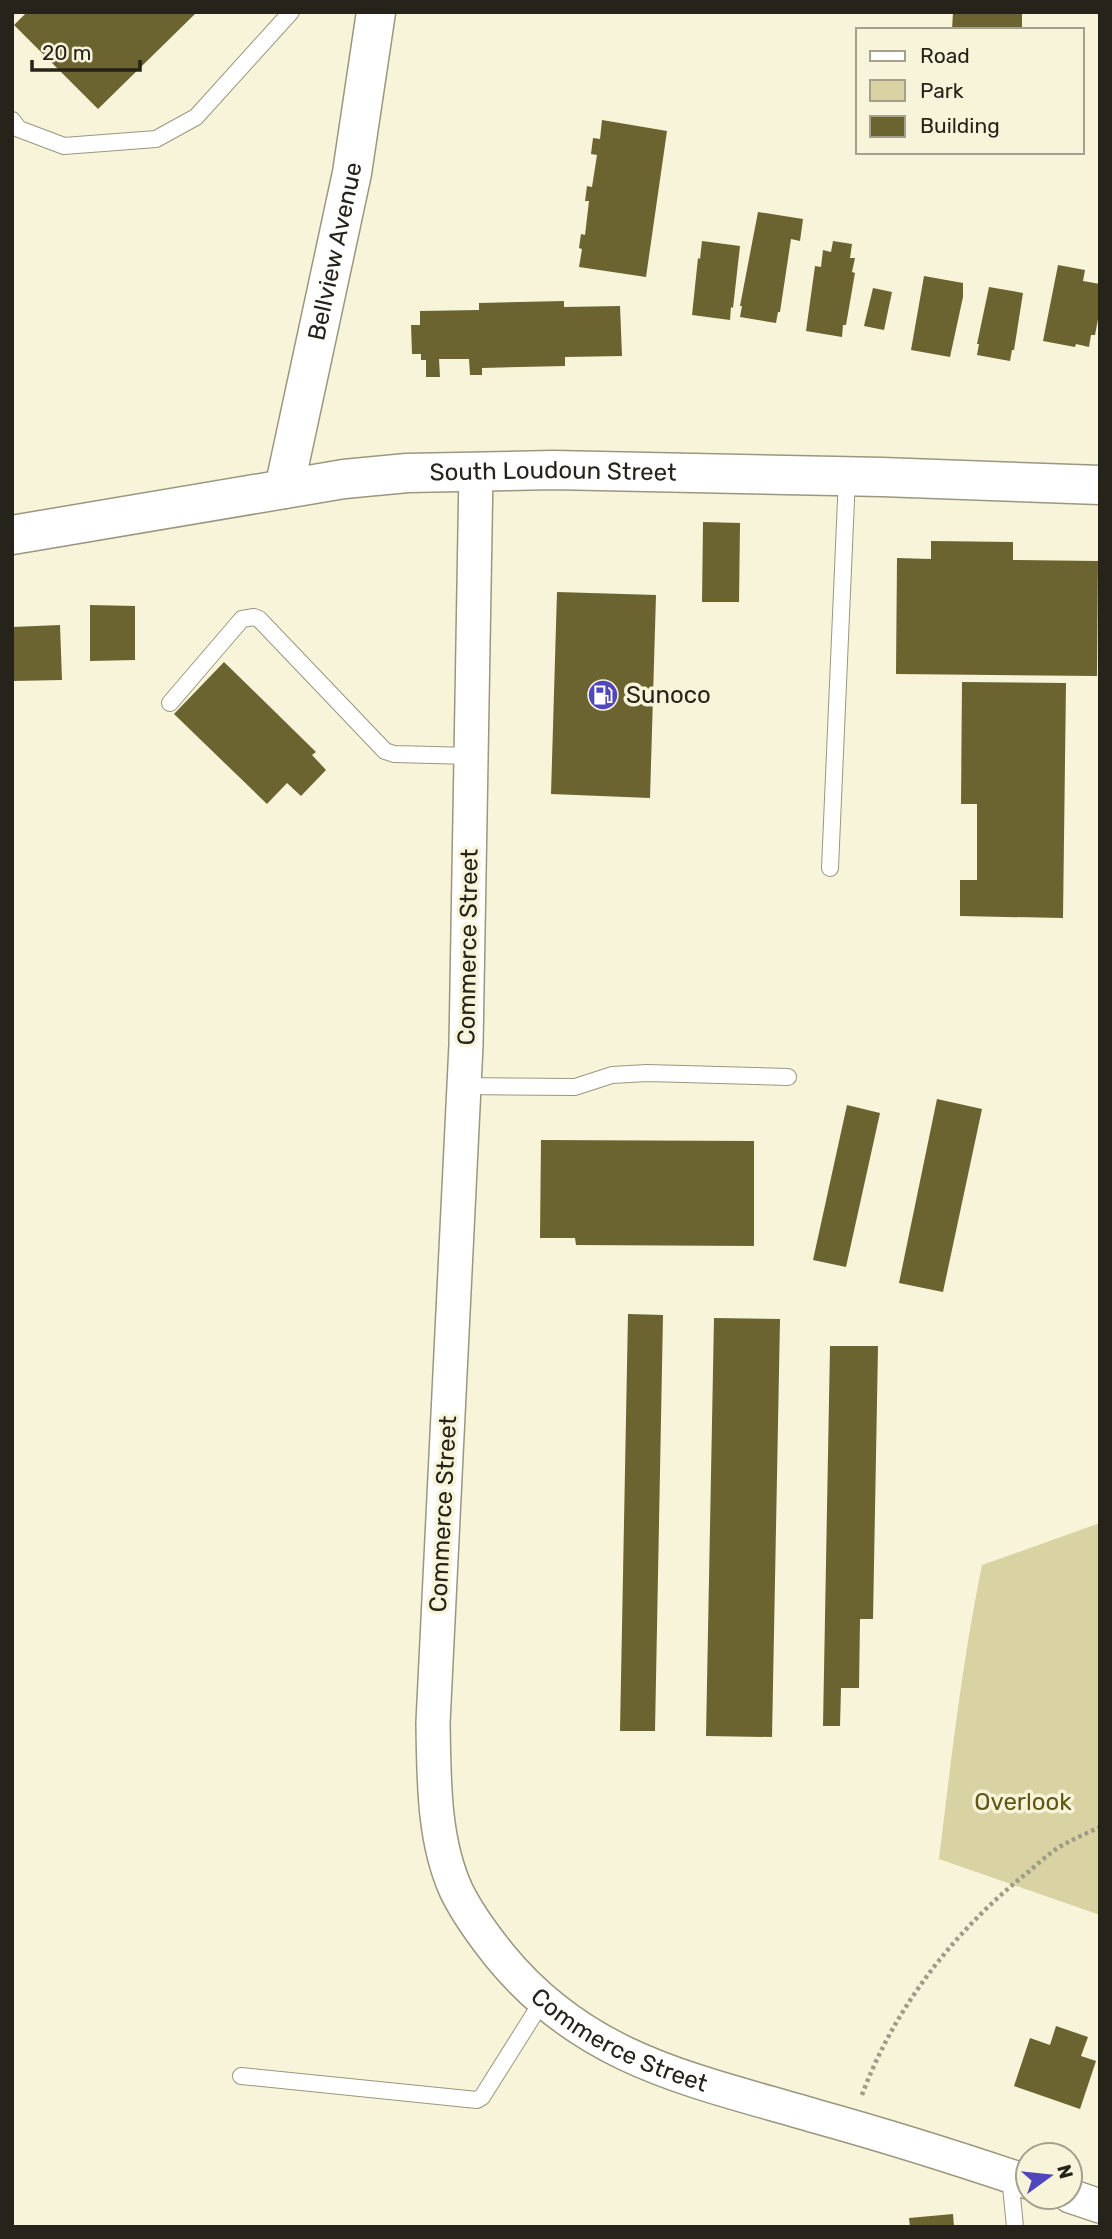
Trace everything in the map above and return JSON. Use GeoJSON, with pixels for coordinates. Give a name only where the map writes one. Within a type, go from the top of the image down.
{"type":"FeatureCollection","features":[{"type":"Feature","properties":{"kind":"street","name":"Bellview Avenue"},"geometry":{"type":"LineString","coordinates":[[284,489],[352,173],[376,12]]}},
{"type":"Feature","properties":{"kind":"street","name":"South Loudoun Street"},"geometry":{"type":"LineString","coordinates":[[12,535],[344,479],[407,473],[553,470],[1100,485]]}},
{"type":"Feature","properties":{"kind":"street","name":"Commerce Street"},"geometry":{"type":"LineString","coordinates":[[476,472],[464,1086],[433,1723],[434,1793],[444,1853],[456,1891],[486,1938],[515,1974],[556,2012],[603,2044],[665,2072],[1014,2177]]}},
{"type":"Feature","properties":{"kind":"lane"},"geometry":{"type":"LineString","coordinates":[[12,120],[19,129],[64,146],[156,139],[196,117],[291,12]]}},
{"type":"Feature","properties":{"kind":"lane"},"geometry":{"type":"LineString","coordinates":[[830,869],[847,477]]}},
{"type":"Feature","properties":{"kind":"lane"},"geometry":{"type":"LineString","coordinates":[[170,702],[242,619],[254,617],[259,619],[385,751],[394,754],[471,756]]}},
{"type":"Feature","properties":{"kind":"lane"},"geometry":{"type":"LineString","coordinates":[[464,1086],[570,1087],[612,1075],[647,1073],[788,1077]]}},
{"type":"Feature","properties":{"kind":"lane"},"geometry":{"type":"LineString","coordinates":[[241,2077],[477,2100],[482,2097],[543,2000]]}},
{"type":"Feature","properties":{"kind":"path"},"geometry":{"type":"LineString","coordinates":[[851,2126],[873,2064],[898,2020],[954,1942],[1000,1895],[1061,1846],[1100,1827]]}},
{"type":"Feature","properties":{"kind":"green space","name":"Overlook"},"geometry":{"type":"Polygon","coordinates":[[[1100,1523],[1100,1915],[939,1859],[963,1675],[982,1565],[1100,1523]]]}},
{"type":"Feature","properties":{"kind":"building"},"geometry":{"type":"Polygon","coordinates":[[[27,12],[197,12],[98,109],[14,25],[27,12]]]}},
{"type":"Feature","properties":{"kind":"building"},"geometry":{"type":"Polygon","coordinates":[[[953,12],[1022,12],[1022,28],[952,28],[953,12]]]}},
{"type":"Feature","properties":{"kind":"building"},"geometry":{"type":"Polygon","coordinates":[[[602,120],[667,131],[646,277],[579,267],[581,234],[585,235],[589,201],[585,201],[587,186],[592,187],[597,155],[591,154],[593,138],[600,139],[602,120]]]}},
{"type":"Feature","properties":{"kind":"building"},"geometry":{"type":"Polygon","coordinates":[[[758,212],[803,219],[800,241],[791,239],[776,323],[740,317],[758,212]]]}},
{"type":"Feature","properties":{"kind":"building"},"geometry":{"type":"Polygon","coordinates":[[[702,241],[740,246],[730,320],[692,315],[702,241]]]}},
{"type":"Feature","properties":{"kind":"building"},"geometry":{"type":"Polygon","coordinates":[[[833,241],[852,244],[850,258],[855,258],[852,272],[855,273],[842,337],[806,331],[815,266],[821,267],[823,250],[831,252],[833,241]]]}},
{"type":"Feature","properties":{"kind":"building"},"geometry":{"type":"Polygon","coordinates":[[[1058,265],[1085,270],[1083,281],[1100,284],[1100,309],[1095,335],[1091,335],[1089,347],[1043,341],[1058,265]]]}},
{"type":"Feature","properties":{"kind":"building"},"geometry":{"type":"Polygon","coordinates":[[[924,276],[963,283],[963,297],[950,357],[911,350],[924,276]]]}},
{"type":"Feature","properties":{"kind":"building"},"geometry":{"type":"Polygon","coordinates":[[[989,287],[1023,293],[1010,361],[977,355],[989,287]]]}},
{"type":"Feature","properties":{"kind":"building"},"geometry":{"type":"Polygon","coordinates":[[[873,288],[892,292],[884,330],[864,326],[873,288]]]}},
{"type":"Feature","properties":{"kind":"building"},"geometry":{"type":"Polygon","coordinates":[[[564,301],[564,307],[620,306],[622,356],[565,357],[565,366],[482,368],[482,375],[470,375],[469,359],[439,359],[440,377],[426,377],[426,360],[421,360],[421,354],[412,354],[411,325],[420,325],[420,311],[479,310],[479,303],[564,301]]]}},
{"type":"Feature","properties":{"kind":"building"},"geometry":{"type":"Polygon","coordinates":[[[703,522],[740,523],[739,602],[702,602],[703,522]]]}},
{"type":"Feature","properties":{"kind":"building"},"geometry":{"type":"Polygon","coordinates":[[[931,541],[1013,542],[1013,560],[1098,561],[1097,676],[896,674],[897,558],[931,559],[931,541]]]}},
{"type":"Feature","properties":{"kind":"building","name":"Sunoco"},"geometry":{"type":"Polygon","coordinates":[[[557,592],[656,595],[650,798],[551,794],[557,592]]]}},
{"type":"Feature","properties":{"kind":"building"},"geometry":{"type":"Polygon","coordinates":[[[90,605],[135,606],[135,660],[90,661],[90,605]]]}},
{"type":"Feature","properties":{"kind":"building"},"geometry":{"type":"Polygon","coordinates":[[[60,625],[62,680],[12,681],[12,627],[60,625]]]}},
{"type":"Feature","properties":{"kind":"building"},"geometry":{"type":"Polygon","coordinates":[[[224,662],[316,752],[312,755],[326,770],[301,796],[287,783],[267,804],[174,714],[224,662]]]}},
{"type":"Feature","properties":{"kind":"building"},"geometry":{"type":"Polygon","coordinates":[[[962,682],[1066,683],[1063,918],[960,916],[960,880],[977,880],[977,804],[961,804],[962,682]]]}},
{"type":"Feature","properties":{"kind":"building"},"geometry":{"type":"Polygon","coordinates":[[[937,1099],[982,1109],[943,1292],[899,1283],[937,1099]]]}},
{"type":"Feature","properties":{"kind":"building"},"geometry":{"type":"Polygon","coordinates":[[[847,1105],[880,1113],[846,1267],[813,1260],[847,1105]]]}},
{"type":"Feature","properties":{"kind":"building"},"geometry":{"type":"Polygon","coordinates":[[[541,1140],[754,1141],[754,1246],[576,1245],[575,1238],[540,1238],[541,1140]]]}},
{"type":"Feature","properties":{"kind":"building"},"geometry":{"type":"Polygon","coordinates":[[[628,1314],[663,1315],[655,1731],[620,1731],[628,1314]]]}},
{"type":"Feature","properties":{"kind":"building"},"geometry":{"type":"Polygon","coordinates":[[[714,1318],[780,1319],[772,1737],[706,1736],[714,1318]]]}},
{"type":"Feature","properties":{"kind":"building"},"geometry":{"type":"Polygon","coordinates":[[[830,1346],[878,1346],[873,1619],[860,1619],[859,1688],[841,1688],[840,1726],[823,1726],[830,1346]]]}},
{"type":"Feature","properties":{"kind":"building"},"geometry":{"type":"Polygon","coordinates":[[[1056,2026],[1088,2037],[1081,2056],[1096,2061],[1080,2109],[1014,2086],[1030,2038],[1050,2045],[1056,2026]]]}},
{"type":"Feature","properties":{"kind":"building"},"geometry":{"type":"Polygon","coordinates":[[[953,2214],[954,2227],[910,2227],[909,2218],[953,2214]]]}},
{"type":"Feature","properties":{"kind":"place","name":"Sunoco"},"geometry":{"type":"Point","coordinates":[603,695]}}]}
